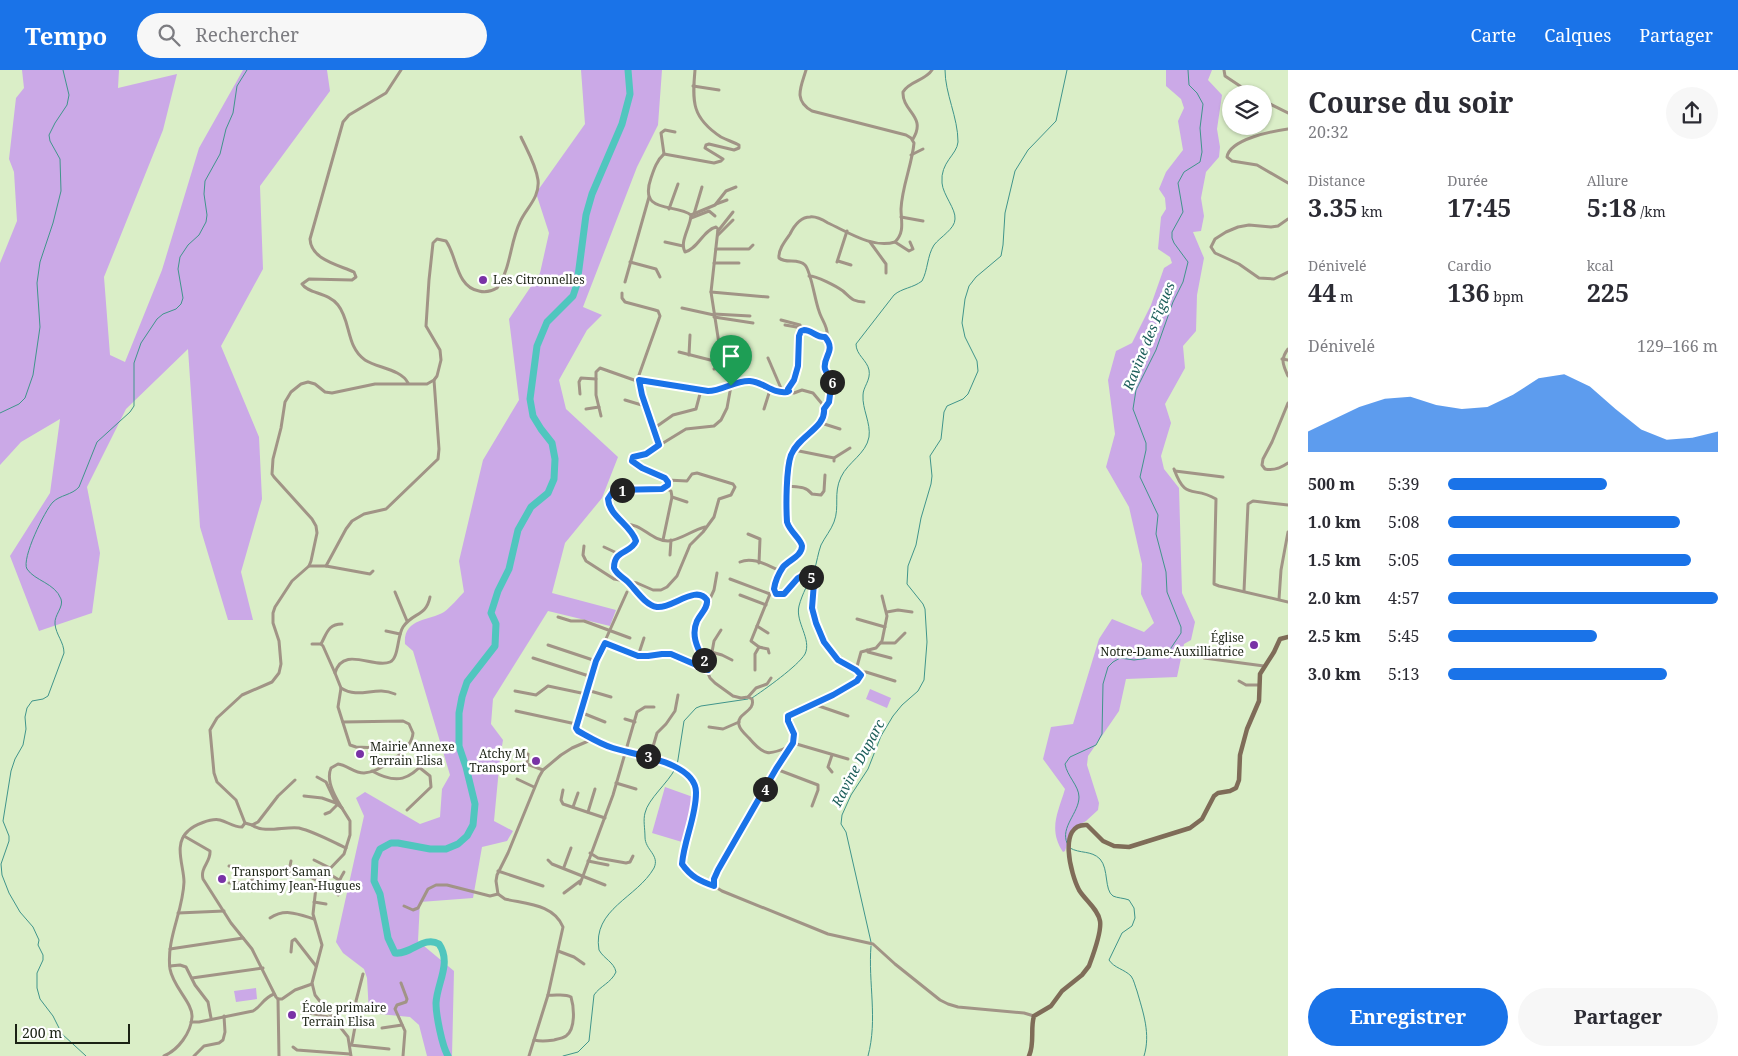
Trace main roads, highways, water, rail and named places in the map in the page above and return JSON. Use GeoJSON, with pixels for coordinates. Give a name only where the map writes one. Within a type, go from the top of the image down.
{"type":"FeatureCollection","features":[{"type":"Feature","properties":{"kind":"waterway"},"geometry":{"type":"LineString","coordinates":[[0,413],[19,404],[25,398],[33,375],[40,327],[37,283],[40,262],[61,191],[60,159],[50,141],[49,135],[67,105],[69,95],[63,70]]}},
{"type":"Feature","properties":{"kind":"waterway"},"geometry":{"type":"LineString","coordinates":[[86,1056],[62,1034],[53,1016],[40,999],[37,988],[37,973],[43,960],[43,955],[38,945],[39,940],[33,927],[20,912],[9,893],[2,875],[1,864],[9,841],[3,821],[11,771],[23,745],[27,708],[32,701],[48,696],[64,653],[55,624],[62,602],[61,599],[54,589],[35,577],[27,569],[27,555],[49,507],[53,502],[79,487],[97,442],[130,412],[134,406],[134,363],[141,343],[157,319],[163,314],[176,309],[181,304],[183,298],[178,269],[180,257],[188,245],[199,235],[206,222],[205,181],[220,154],[226,129],[233,113],[237,86],[247,70]]}},
{"type":"Feature","properties":{"kind":"waterway"},"geometry":{"type":"LineString","coordinates":[[448,1056],[436,1008],[444,966],[443,951],[439,944],[428,942],[407,951],[395,953],[388,938],[380,894],[374,881],[375,860],[380,849],[391,843],[430,849],[446,849],[458,844],[467,836],[473,825],[475,804],[459,746],[459,713],[462,697],[467,682],[495,646],[496,624],[491,613],[498,591],[509,569],[518,530],[531,507],[548,493],[554,479],[555,459],[552,443],[533,416],[530,399],[537,346],[547,322],[573,296],[577,284],[586,215],[592,194],[622,124],[630,94],[628,70]]}},
{"type":"Feature","properties":{"kind":"waterway"},"geometry":{"type":"LineString","coordinates":[[752,698],[788,671],[805,654],[807,648],[798,612],[800,602],[814,571],[821,545],[836,516],[837,489],[841,477],[861,453],[869,437],[869,426],[863,395],[869,377],[869,370],[856,348],[856,344],[894,295],[922,281],[934,245],[950,230],[954,223],[954,211],[942,183],[946,164],[955,151],[958,142],[945,70]]}},
{"type":"Feature","properties":{"kind":"waterway","name":"Ravine Duparc"},"geometry":{"type":"LineString","coordinates":[[871,942],[846,832],[841,824],[842,815],[851,795],[868,769],[881,736],[893,716],[918,691],[924,680],[927,642],[925,609],[907,584],[908,566],[916,545],[921,518],[931,484],[930,456],[941,439],[944,412],[947,406],[963,399],[968,394],[978,371],[977,361],[965,337],[962,323],[965,299],[969,286],[976,277],[1001,256],[1005,213],[1015,171],[1028,150],[1056,121],[1067,70]]}},
{"type":"Feature","properties":{"kind":"waterway","name":"Ravine des Figues"},"geometry":{"type":"LineString","coordinates":[[1067,843],[1066,831],[1079,797],[1065,764],[1070,757],[1096,745],[1102,734],[1103,684],[1108,667],[1120,658],[1134,660],[1157,657],[1169,651],[1181,633],[1181,627],[1167,592],[1166,572],[1156,534],[1158,515],[1140,477],[1146,443],[1133,409],[1136,390],[1156,350],[1173,302],[1183,282],[1188,262],[1172,238],[1172,232],[1183,212],[1178,183],[1184,172],[1200,162],[1202,152],[1200,128],[1203,104],[1197,93],[1189,85],[1188,70]]}},
{"type":"Feature","properties":{"kind":"waterway"},"geometry":{"type":"LineString","coordinates":[[677,766],[684,721],[696,708],[748,699]]}},
{"type":"Feature","properties":{"kind":"waterway"},"geometry":{"type":"LineString","coordinates":[[563,1056],[578,1052],[589,1041],[594,995],[616,972],[599,950],[599,936],[602,924],[609,914],[637,888],[654,868],[654,856],[646,842],[645,813],[650,802],[675,769]]}},
{"type":"Feature","properties":{"kind":"waterway","name":"Ravine des Figues"},"geometry":{"type":"LineString","coordinates":[[1070,848],[1097,856],[1105,868],[1110,893],[1115,897],[1129,900],[1134,908],[1135,918],[1132,926],[1122,933],[1109,960],[1131,976],[1134,981],[1145,1023],[1147,1040],[1144,1056]]}},
{"type":"Feature","properties":{"kind":"waterway","name":"Ravine Duparc"},"geometry":{"type":"LineString","coordinates":[[868,1056],[873,1015],[871,946]]}},
{"type":"Feature","properties":{"kind":"place","name":"Les Citronnelles"},"geometry":{"type":"Point","coordinates":[483,280]}},
{"type":"Feature","properties":{"kind":"place","name":"Église Notre-Dame-Auxilliatrice"},"geometry":{"type":"Point","coordinates":[1254,645]}},
{"type":"Feature","properties":{"kind":"place","name":"Mairie Annexe Terrain Elisa"},"geometry":{"type":"Point","coordinates":[360,754]}},
{"type":"Feature","properties":{"kind":"place","name":"Atchy M Transport"},"geometry":{"type":"Point","coordinates":[536,761]}},
{"type":"Feature","properties":{"kind":"place","name":"Transport Saman Latchimy Jean-Hugues"},"geometry":{"type":"Point","coordinates":[222,879]}},
{"type":"Feature","properties":{"kind":"place","name":"École primaire Terrain Elisa"},"geometry":{"type":"Point","coordinates":[292,1015]}}]}
